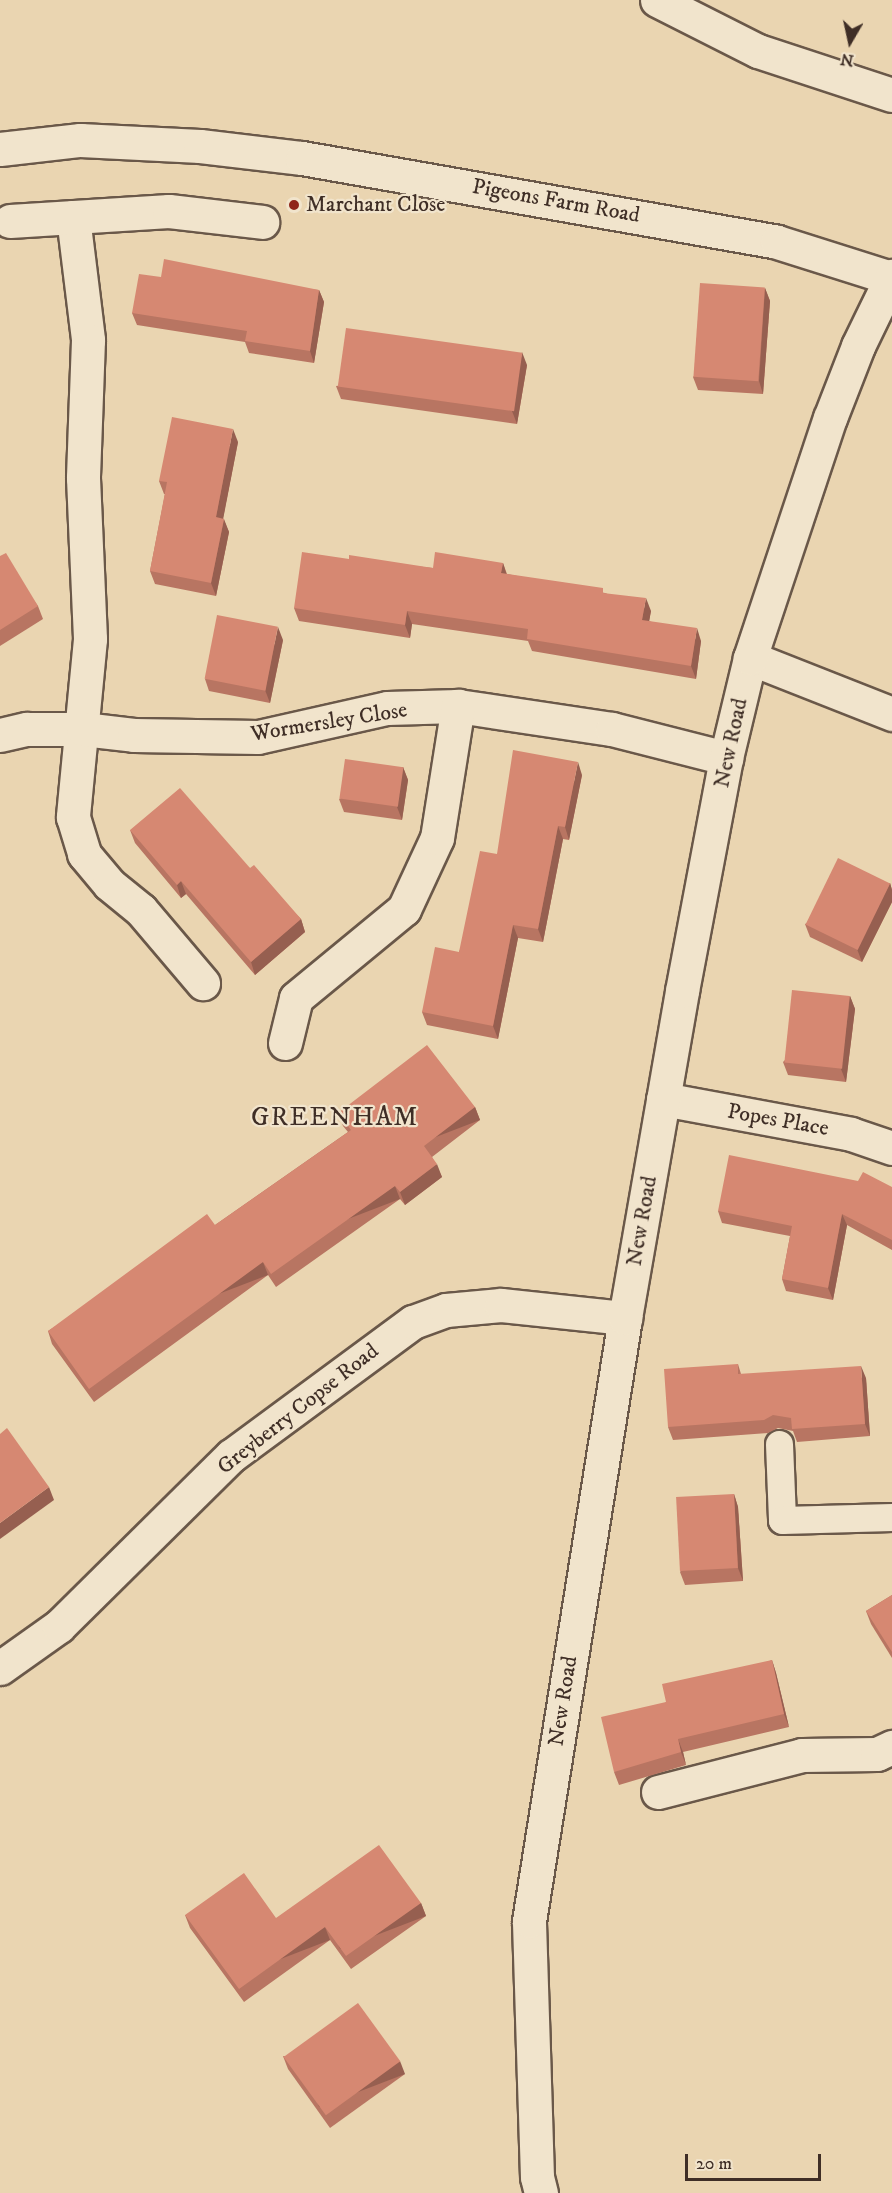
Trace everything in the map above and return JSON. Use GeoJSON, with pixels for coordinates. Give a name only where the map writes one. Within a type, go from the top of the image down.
{"type":"FeatureCollection","features":[{"type":"Feature","properties":{"kind":"street"},"geometry":{"type":"LineString","coordinates":[[657,0],[758,51],[892,95]]}},
{"type":"Feature","properties":{"kind":"street","name":"Pigeons Farm Road"},"geometry":{"type":"LineString","coordinates":[[0,149],[80,140],[201,146],[302,158],[777,242],[892,277]]}},
{"type":"Feature","properties":{"kind":"street"},"geometry":{"type":"LineString","coordinates":[[5,223],[169,212],[262,222]]}},
{"type":"Feature","properties":{"kind":"street"},"geometry":{"type":"LineString","coordinates":[[73,217],[88,339],[83,478],[90,639],[73,818],[84,854],[110,884],[141,910],[203,983]]}},
{"type":"Feature","properties":{"kind":"street","name":"New Road"},"geometry":{"type":"LineString","coordinates":[[541,2193],[537,2177],[529,1921],[625,1318],[663,1099],[726,758],[750,658],[830,418],[858,346],[892,277]]}},
{"type":"Feature","properties":{"kind":"street"},"geometry":{"type":"LineString","coordinates":[[750,658],[892,714]]}},
{"type":"Feature","properties":{"kind":"street"},"geometry":{"type":"LineString","coordinates":[[285,1043],[296,998],[404,909],[437,838],[458,706]]}},
{"type":"Feature","properties":{"kind":"street","name":"Wormersley Close"},"geometry":{"type":"LineString","coordinates":[[0,735],[27,729],[83,729],[134,735],[258,737],[387,708],[458,706],[612,729],[726,758]]}},
{"type":"Feature","properties":{"kind":"street","name":"Popes Place"},"geometry":{"type":"LineString","coordinates":[[663,1099],[851,1134],[892,1148]]}},
{"type":"Feature","properties":{"kind":"street","name":"Greyberry Copse Road"},"geometry":{"type":"LineString","coordinates":[[0,1668],[59,1626],[231,1456],[412,1322],[446,1310],[501,1305],[625,1318]]}},
{"type":"Feature","properties":{"kind":"street"},"geometry":{"type":"LineString","coordinates":[[658,1792],[802,1755],[877,1754],[892,1747]]}},
{"type":"Feature","properties":{"kind":"lane"},"geometry":{"type":"LineString","coordinates":[[779,1444],[782,1520],[892,1517]]}},
{"type":"Feature","properties":{"kind":"building"},"geometry":{"type":"Polygon","coordinates":[[[164,259],[319,290],[310,351],[245,341],[247,331],[132,313],[139,274],[161,277],[164,259]]]}},
{"type":"Feature","properties":{"kind":"building"},"geometry":{"type":"Polygon","coordinates":[[[700,283],[765,288],[758,381],[693,377],[700,283]]]}},
{"type":"Feature","properties":{"kind":"building"},"geometry":{"type":"Polygon","coordinates":[[[346,328],[522,353],[514,411],[338,386],[346,328]]]}},
{"type":"Feature","properties":{"kind":"building"},"geometry":{"type":"Polygon","coordinates":[[[172,417],[233,429],[216,517],[224,519],[211,583],[150,571],[167,482],[159,481],[172,417]]]}},
{"type":"Feature","properties":{"kind":"building"},"geometry":{"type":"Polygon","coordinates":[[[302,552],[349,559],[349,555],[433,568],[435,552],[503,563],[501,573],[603,588],[603,593],[646,598],[642,620],[697,628],[691,666],[527,639],[528,629],[407,611],[405,625],[294,608],[302,552]]]}},
{"type":"Feature","properties":{"kind":"building"},"geometry":{"type":"Polygon","coordinates":[[[6,553],[38,606],[0,630],[0,556],[6,553]]]}},
{"type":"Feature","properties":{"kind":"building"},"geometry":{"type":"Polygon","coordinates":[[[217,615],[278,627],[265,691],[205,679],[217,615]]]}},
{"type":"Feature","properties":{"kind":"building"},"geometry":{"type":"Polygon","coordinates":[[[513,750],[578,762],[565,827],[558,826],[538,929],[513,925],[493,1026],[422,1012],[435,947],[459,952],[480,851],[497,854],[513,750]]]}},
{"type":"Feature","properties":{"kind":"building"},"geometry":{"type":"Polygon","coordinates":[[[345,759],[403,767],[398,807],[339,799],[345,759]]]}},
{"type":"Feature","properties":{"kind":"building"},"geometry":{"type":"Polygon","coordinates":[[[180,788],[250,868],[254,865],[301,919],[251,962],[181,881],[177,885],[130,830],[180,788]]]}},
{"type":"Feature","properties":{"kind":"building"},"geometry":{"type":"Polygon","coordinates":[[[838,858],[890,883],[858,950],[806,925],[838,858]]]}},
{"type":"Feature","properties":{"kind":"building"},"geometry":{"type":"Polygon","coordinates":[[[792,990],[850,996],[842,1069],[784,1063],[792,990]]]}},
{"type":"Feature","properties":{"kind":"building"},"geometry":{"type":"Polygon","coordinates":[[[427,1045],[475,1107],[424,1146],[437,1164],[400,1192],[395,1186],[271,1274],[263,1262],[89,1389],[48,1331],[207,1214],[215,1225],[351,1130],[338,1113],[427,1045]]]}},
{"type":"Feature","properties":{"kind":"building"},"geometry":{"type":"Polygon","coordinates":[[[729,1155],[858,1181],[863,1172],[892,1187],[892,1240],[842,1214],[828,1288],[782,1279],[792,1226],[718,1211],[729,1155]]]}},
{"type":"Feature","properties":{"kind":"building"},"geometry":{"type":"Polygon","coordinates":[[[738,1364],[738,1374],[861,1366],[865,1424],[792,1429],[791,1418],[773,1415],[764,1420],[668,1427],[664,1369],[738,1364]]]}},
{"type":"Feature","properties":{"kind":"building"},"geometry":{"type":"Polygon","coordinates":[[[7,1428],[49,1487],[0,1523],[0,1434],[7,1428]]]}},
{"type":"Feature","properties":{"kind":"building"},"geometry":{"type":"Polygon","coordinates":[[[734,1494],[738,1568],[680,1571],[676,1497],[734,1494]]]}},
{"type":"Feature","properties":{"kind":"building"},"geometry":{"type":"Polygon","coordinates":[[[892,1595],[892,1652],[866,1611],[892,1595]]]}},
{"type":"Feature","properties":{"kind":"building"},"geometry":{"type":"Polygon","coordinates":[[[772,1660],[784,1714],[678,1739],[681,1752],[614,1772],[601,1717],[666,1702],[662,1684],[772,1660]]]}},
{"type":"Feature","properties":{"kind":"building"},"geometry":{"type":"Polygon","coordinates":[[[379,1845],[421,1903],[346,1956],[325,1927],[239,1989],[185,1915],[244,1873],[276,1918],[379,1845]]]}},
{"type":"Feature","properties":{"kind":"building"},"geometry":{"type":"Polygon","coordinates":[[[358,2003],[400,2061],[326,2115],[284,2057],[358,2003]]]}},
{"type":"Feature","properties":{"kind":"place","name":"Marchant Close"},"geometry":{"type":"Point","coordinates":[294,205]}},
{"type":"Feature","properties":{"kind":"district","name":"GREENHAM"},"geometry":{"type":"Point","coordinates":[335,1118]}}]}
